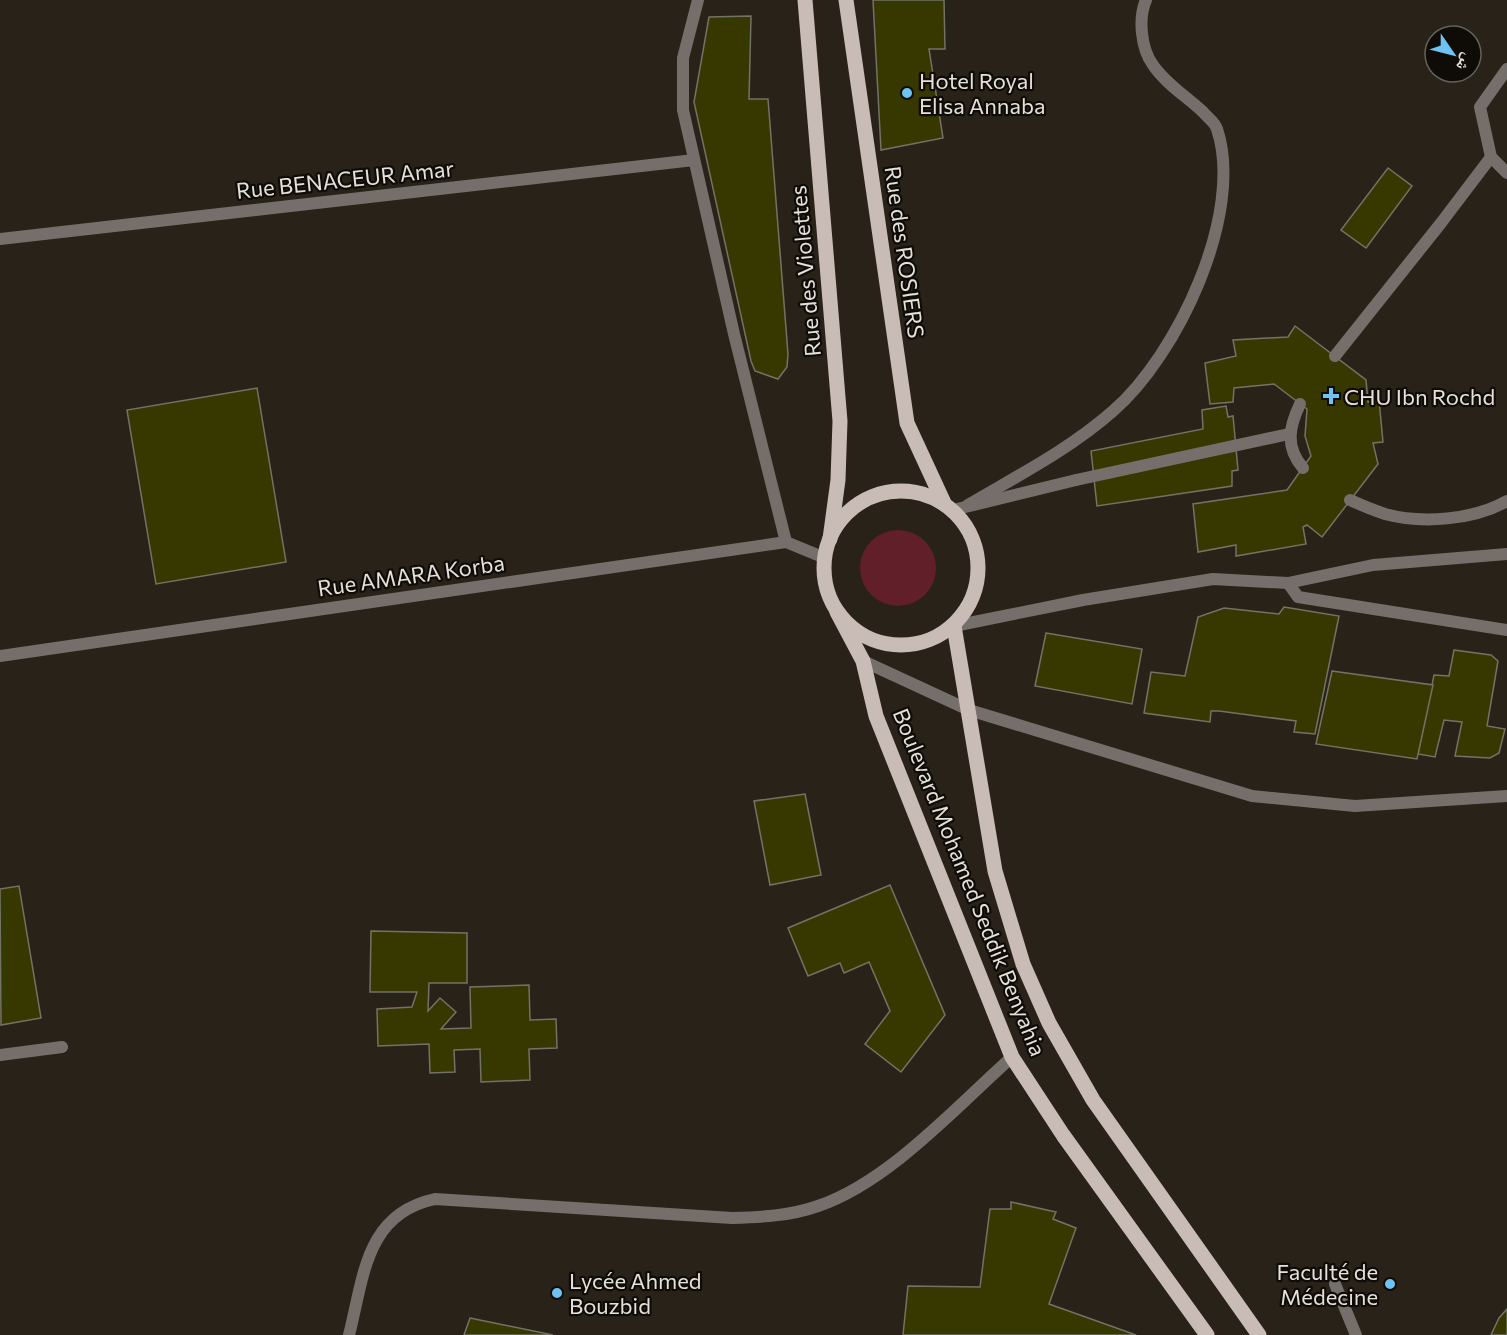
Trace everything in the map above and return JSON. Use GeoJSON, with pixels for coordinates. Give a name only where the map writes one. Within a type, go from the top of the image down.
{"type":"FeatureCollection","features":[{"type":"Feature","properties":{"kind":"main road","name":"Rue des Violettes"},"geometry":{"type":"LineString","coordinates":[[805,0],[840,421],[838,480],[830,539]]}},
{"type":"Feature","properties":{"kind":"main road","name":"Rue des ROSIERS"},"geometry":{"type":"LineString","coordinates":[[846,0],[907,423],[949,507]]}},
{"type":"Feature","properties":{"kind":"main road"},"geometry":{"type":"LineString","coordinates":[[901,490],[923,494],[949,507],[969,530],[978,555],[978,572],[970,605],[954,626],[931,640],[906,646],[879,643],[856,631],[837,612],[828,595],[824,577],[825,558],[830,539],[841,520],[858,504],[879,494],[901,490]]}},
{"type":"Feature","properties":{"kind":"main road","name":"Boulevard Mohamed Seddik Benyahia"},"geometry":{"type":"LineString","coordinates":[[837,612],[863,662],[876,716],[1012,1057],[1063,1135],[1207,1335]]}},
{"type":"Feature","properties":{"kind":"main road","name":"Boulevard Mohamed Seddik Benyahia"},"geometry":{"type":"LineString","coordinates":[[954,626],[995,871],[1023,964],[1049,1023],[1092,1100],[1259,1335]]}},
{"type":"Feature","properties":{"kind":"street"},"geometry":{"type":"LineString","coordinates":[[698,0],[683,58],[683,110],[694,160],[734,334],[786,542],[825,558]]}},
{"type":"Feature","properties":{"kind":"street"},"geometry":{"type":"LineString","coordinates":[[968,505],[1067,446],[1114,411],[1149,372],[1173,337],[1214,243],[1222,198],[1223,160],[1217,126],[1152,65],[1143,38],[1142,9],[1146,0]]}},
{"type":"Feature","properties":{"kind":"street"},"geometry":{"type":"LineString","coordinates":[[1505,77],[1480,106],[1491,157],[1507,173]]}},
{"type":"Feature","properties":{"kind":"street"},"geometry":{"type":"LineString","coordinates":[[1335,356],[1491,157]]}},
{"type":"Feature","properties":{"kind":"street","name":"Rue BENACEUR Amar"},"geometry":{"type":"LineString","coordinates":[[0,239],[694,160]]}},
{"type":"Feature","properties":{"kind":"street"},"geometry":{"type":"LineString","coordinates":[[1300,404],[1289,434],[1295,458],[1303,468]]}},
{"type":"Feature","properties":{"kind":"street"},"geometry":{"type":"LineString","coordinates":[[949,507],[968,505],[1289,434]]}},
{"type":"Feature","properties":{"kind":"street"},"geometry":{"type":"LineString","coordinates":[[1350,500],[1386,514],[1434,519],[1491,510],[1507,501]]}},
{"type":"Feature","properties":{"kind":"street","name":"Rue AMARA Korba"},"geometry":{"type":"LineString","coordinates":[[0,656],[786,542]]}},
{"type":"Feature","properties":{"kind":"street"},"geometry":{"type":"LineString","coordinates":[[954,626],[1083,600],[1213,579],[1288,583],[1373,565],[1507,554]]}},
{"type":"Feature","properties":{"kind":"street"},"geometry":{"type":"LineString","coordinates":[[1288,583],[1298,597],[1507,630]]}},
{"type":"Feature","properties":{"kind":"street"},"geometry":{"type":"LineString","coordinates":[[863,662],[969,710],[1252,796],[1355,806],[1507,796]]}},
{"type":"Feature","properties":{"kind":"street"},"geometry":{"type":"LineString","coordinates":[[0,1055],[62,1047]]}},
{"type":"Feature","properties":{"kind":"street"},"geometry":{"type":"LineString","coordinates":[[349,1335],[372,1248],[379,1233],[403,1210],[418,1203],[435,1199],[732,1218],[776,1216],[818,1206],[857,1188],[893,1163],[1012,1057]]}},
{"type":"Feature","properties":{"kind":"street"},"geometry":{"type":"LineString","coordinates":[[1335,1284],[1356,1335]]}},
{"type":"Feature","properties":{"kind":"shaded area"},"geometry":{"type":"Polygon","coordinates":[[[898,530],[913,533],[925,541],[933,553],[936,568],[933,583],[925,595],[913,603],[898,606],[883,603],[871,595],[863,583],[860,568],[863,553],[871,541],[883,533],[898,530]]]}},
{"type":"Feature","properties":{"kind":"building","name":"Hotel Royal Elisa Annaba"},"geometry":{"type":"Polygon","coordinates":[[[873,0],[944,0],[945,49],[929,49],[943,138],[881,150],[873,0]]]}},
{"type":"Feature","properties":{"kind":"building"},"geometry":{"type":"Polygon","coordinates":[[[751,16],[749,99],[768,99],[788,354],[787,367],[778,379],[755,371],[751,361],[694,102],[709,17],[751,16]]]}},
{"type":"Feature","properties":{"kind":"building"},"geometry":{"type":"Polygon","coordinates":[[[1388,168],[1412,186],[1366,248],[1341,230],[1388,168]]]}},
{"type":"Feature","properties":{"kind":"building"},"geometry":{"type":"Polygon","coordinates":[[[1295,326],[1366,380],[1368,402],[1379,400],[1383,442],[1373,443],[1378,464],[1322,537],[1307,525],[1303,527],[1306,544],[1236,556],[1236,545],[1198,552],[1193,504],[1287,490],[1311,456],[1305,436],[1307,409],[1274,384],[1234,388],[1233,402],[1210,404],[1205,363],[1236,356],[1233,340],[1288,337],[1295,326]]]}},
{"type":"Feature","properties":{"kind":"building"},"geometry":{"type":"Polygon","coordinates":[[[257,388],[286,562],[156,584],[127,410],[257,388]]]}},
{"type":"Feature","properties":{"kind":"building"},"geometry":{"type":"Polygon","coordinates":[[[1226,406],[1228,417],[1233,416],[1238,470],[1232,471],[1232,486],[1097,506],[1091,451],[1203,429],[1202,410],[1226,406]]]}},
{"type":"Feature","properties":{"kind":"building"},"geometry":{"type":"Polygon","coordinates":[[[1284,607],[1339,616],[1315,734],[1294,732],[1296,721],[1219,711],[1211,711],[1210,722],[1144,713],[1151,672],[1185,676],[1198,617],[1224,608],[1279,614],[1284,607]]]}},
{"type":"Feature","properties":{"kind":"building"},"geometry":{"type":"Polygon","coordinates":[[[1046,633],[1142,649],[1132,704],[1035,686],[1046,633]]]}},
{"type":"Feature","properties":{"kind":"building"},"geometry":{"type":"Polygon","coordinates":[[[1454,650],[1491,655],[1498,661],[1487,726],[1505,729],[1499,753],[1490,758],[1455,756],[1462,722],[1444,720],[1435,757],[1418,754],[1434,675],[1449,676],[1454,650]]]}},
{"type":"Feature","properties":{"kind":"building"},"geometry":{"type":"Polygon","coordinates":[[[1332,671],[1433,685],[1417,759],[1316,744],[1332,671]]]}},
{"type":"Feature","properties":{"kind":"building"},"geometry":{"type":"Polygon","coordinates":[[[805,794],[821,875],[770,885],[754,801],[805,794]]]}},
{"type":"Feature","properties":{"kind":"building"},"geometry":{"type":"Polygon","coordinates":[[[890,885],[945,1015],[901,1072],[865,1044],[890,1011],[869,962],[844,973],[840,963],[808,976],[788,928],[890,885]]]}},
{"type":"Feature","properties":{"kind":"building"},"geometry":{"type":"Polygon","coordinates":[[[19,886],[41,1018],[1,1025],[0,889],[19,886]]]}},
{"type":"Feature","properties":{"kind":"building"},"geometry":{"type":"Polygon","coordinates":[[[371,931],[467,933],[467,983],[429,983],[428,1011],[440,998],[456,1012],[441,1029],[471,1028],[470,987],[529,985],[530,1020],[556,1019],[557,1048],[529,1049],[530,1080],[481,1082],[480,1049],[454,1050],[455,1072],[430,1073],[429,1044],[378,1046],[377,1009],[412,1007],[417,992],[370,992],[371,931]]]}},
{"type":"Feature","properties":{"kind":"building"},"geometry":{"type":"Polygon","coordinates":[[[1011,1202],[1056,1212],[1053,1219],[1076,1228],[1049,1304],[1136,1335],[903,1335],[908,1286],[980,1287],[990,1209],[1011,1209],[1011,1202]]]}},
{"type":"Feature","properties":{"kind":"building"},"geometry":{"type":"Polygon","coordinates":[[[1507,1309],[1507,1335],[1491,1335],[1499,1318],[1507,1309]]]}},
{"type":"Feature","properties":{"kind":"building"},"geometry":{"type":"Polygon","coordinates":[[[470,1318],[553,1335],[464,1335],[470,1318]]]}},
{"type":"Feature","properties":{"kind":"place","name":"Hotel Royal Elisa Annaba"},"geometry":{"type":"Point","coordinates":[907,93]}},
{"type":"Feature","properties":{"kind":"place","name":"CHU Ibn Rochd"},"geometry":{"type":"Point","coordinates":[1331,396]}},
{"type":"Feature","properties":{"kind":"place","name":"Faculté de Médecine"},"geometry":{"type":"Point","coordinates":[1390,1284]}},
{"type":"Feature","properties":{"kind":"place","name":"Lycée Ahmed Bouzbid"},"geometry":{"type":"Point","coordinates":[557,1293]}}]}
